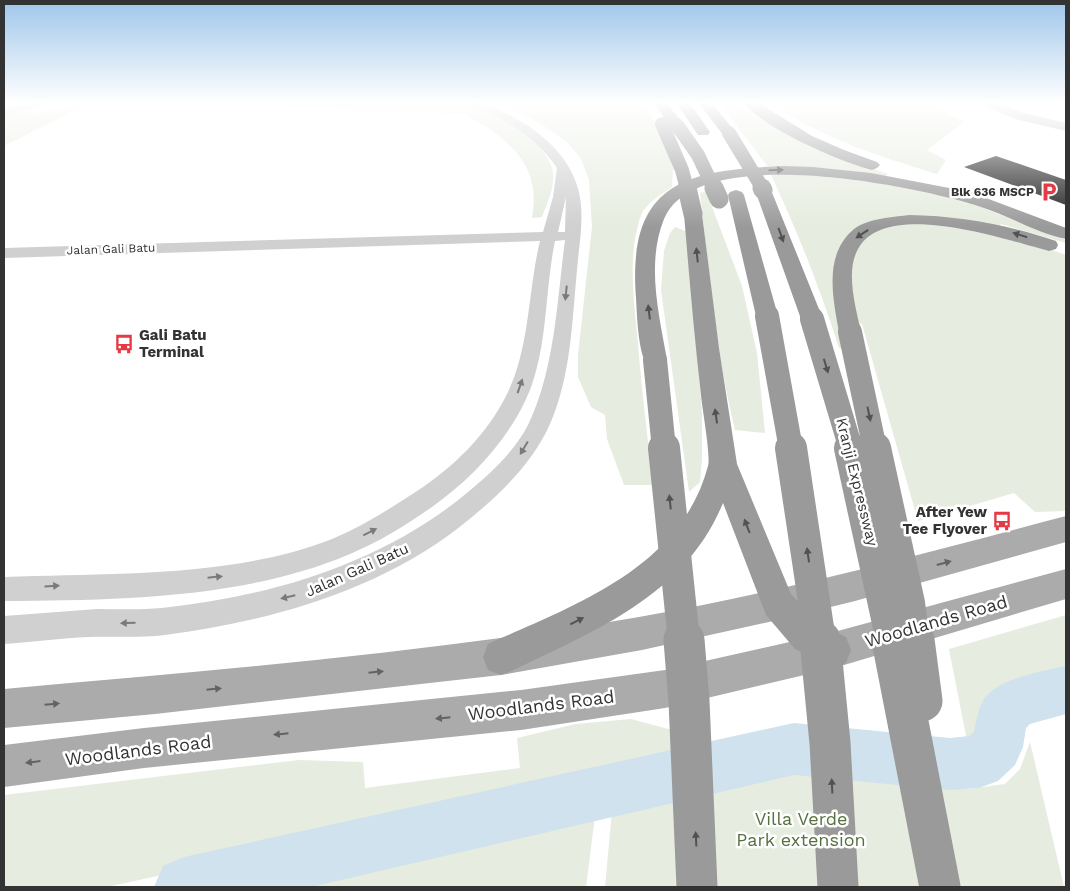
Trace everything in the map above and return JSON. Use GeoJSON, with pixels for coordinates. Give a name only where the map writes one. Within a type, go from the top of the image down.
{"type":"FeatureCollection","features":[{"type":"Feature","properties":{"kind":"highway"},"geometry":{"type":"LineString","coordinates":[[674,144],[693,214],[707,348],[723,464],[778,604],[808,637],[834,650]]}},
{"type":"Feature","properties":{"kind":"highway"},"geometry":{"type":"LineString","coordinates":[[687,144],[698,155],[728,197]]}},
{"type":"Feature","properties":{"kind":"highway"},"geometry":{"type":"LineString","coordinates":[[709,144],[728,197],[743,227],[752,253],[767,316],[792,444],[814,604],[830,742],[838,887]]}},
{"type":"Feature","properties":{"kind":"highway","name":"Kranji Expressway"},"geometry":{"type":"LineString","coordinates":[[735,144],[763,190],[777,223],[812,319],[855,464],[907,710],[940,887]]}},
{"type":"Feature","properties":{"kind":"highway"},"geometry":{"type":"LineString","coordinates":[[808,144],[853,174]]}},
{"type":"Feature","properties":{"kind":"highway"},"geometry":{"type":"LineString","coordinates":[[818,144],[841,154],[929,182],[1066,234]]}},
{"type":"Feature","properties":{"kind":"highway"},"geometry":{"type":"LineString","coordinates":[[698,887],[689,701],[682,616],[646,290],[647,249],[656,216],[674,194],[694,182],[722,174],[800,170],[853,174],[926,187],[986,203]]}},
{"type":"Feature","properties":{"kind":"highway"},"geometry":{"type":"LineString","coordinates":[[944,887],[934,788],[909,603],[850,332],[844,299],[844,260],[848,248],[856,237],[868,230],[902,220],[952,222],[1014,233],[1066,251]]}},
{"type":"Feature","properties":{"kind":"highway"},"geometry":{"type":"LineString","coordinates":[[502,658],[633,590],[660,571],[681,549],[698,523],[723,464]]}},
{"type":"Feature","properties":{"kind":"main road"},"geometry":{"type":"LineString","coordinates":[[4,709],[185,692],[502,658],[642,634],[778,604],[855,586],[1066,529]]}},
{"type":"Feature","properties":{"kind":"main road","name":"Woodlands Road"},"geometry":{"type":"LineString","coordinates":[[4,766],[144,748],[521,710],[664,689],[834,650],[1066,584]]}},
{"type":"Feature","properties":{"kind":"main road"},"geometry":{"type":"LineString","coordinates":[[642,634],[659,636],[669,642],[676,649],[680,657],[681,670],[678,678],[664,689]]}},
{"type":"Feature","properties":{"kind":"street","name":"Jalan Gali Batu"},"geometry":{"type":"LineString","coordinates":[[4,589],[172,581],[240,574],[299,561],[331,550],[387,523],[432,494],[460,471],[485,445],[506,417],[520,388],[560,241],[574,210],[570,183],[556,157],[542,144]]}},
{"type":"Feature","properties":{"kind":"street","name":"Jalan Gali Batu"},"geometry":{"type":"LineString","coordinates":[[4,630],[96,623],[156,622],[236,610],[303,594],[354,574],[409,549],[456,516],[517,461],[538,426],[552,390],[558,363],[562,169]]}},
{"type":"Feature","properties":{"kind":"street","name":"Jalan Gali Batu"},"geometry":{"type":"LineString","coordinates":[[4,253],[560,241]]}},
{"type":"Feature","properties":{"kind":"street","name":"Jalan Gali Batu"},"geometry":{"type":"LineString","coordinates":[[4,264],[560,241]]}},
{"type":"Feature","properties":{"kind":"green space"},"geometry":{"type":"Polygon","coordinates":[[[508,144],[535,144],[546,156],[552,168],[552,186],[542,217],[532,218],[534,199],[532,182],[527,168],[508,144]]]}},
{"type":"Feature","properties":{"kind":"green space"},"geometry":{"type":"Polygon","coordinates":[[[568,144],[664,144],[673,168],[672,187],[650,203],[641,215],[634,244],[633,259],[634,303],[640,371],[653,485],[624,485],[607,439],[605,415],[591,407],[578,377],[578,355],[592,227],[589,180],[581,159],[568,144]]]}},
{"type":"Feature","properties":{"kind":"green space"},"geometry":{"type":"Polygon","coordinates":[[[750,144],[804,144],[888,174],[885,176],[824,168],[767,166],[750,144]]]}},
{"type":"Feature","properties":{"kind":"green space"},"geometry":{"type":"Polygon","coordinates":[[[848,144],[935,144],[927,150],[946,160],[937,174],[848,144]]]}},
{"type":"Feature","properties":{"kind":"green space"},"geometry":{"type":"Polygon","coordinates":[[[781,172],[909,186],[978,206],[1066,240],[1066,243],[1001,224],[997,231],[1066,255],[1066,511],[1035,512],[1014,493],[918,521],[862,324],[840,321],[845,349],[839,348],[808,259],[770,173],[781,172]]]}},
{"type":"Feature","properties":{"kind":"green space"},"geometry":{"type":"Polygon","coordinates":[[[706,191],[742,286],[757,353],[765,433],[735,430],[728,401],[710,283],[700,193],[706,191]]]}},
{"type":"Feature","properties":{"kind":"green space"},"geometry":{"type":"Polygon","coordinates":[[[675,227],[688,232],[702,413],[700,482],[689,492],[661,290],[664,251],[670,233],[675,227]]]}},
{"type":"Feature","properties":{"kind":"green space"},"geometry":{"type":"Polygon","coordinates":[[[1066,615],[1066,678],[1022,688],[999,697],[991,711],[983,739],[969,751],[949,649],[1066,615]]]}},
{"type":"Feature","properties":{"kind":"green space"},"geometry":{"type":"Polygon","coordinates":[[[631,719],[672,730],[673,764],[107,887],[4,887],[4,795],[299,760],[363,762],[365,788],[520,768],[517,738],[576,724],[631,719]]]}},
{"type":"Feature","properties":{"kind":"green space","name":"Villa Verde Park extension"},"geometry":{"type":"Polygon","coordinates":[[[1030,742],[1064,887],[605,887],[612,811],[785,771],[801,769],[969,789],[1005,784],[1020,769],[1030,742]]]}},
{"type":"Feature","properties":{"kind":"green space"},"geometry":{"type":"Polygon","coordinates":[[[595,816],[586,887],[298,887],[595,816]]]}},
{"type":"Feature","properties":{"kind":"building","name":"Blk 636 MSCP"},"geometry":{"type":"Polygon","coordinates":[[[996,156],[1066,180],[1066,205],[964,167],[996,156]]]}},
{"type":"Feature","properties":{"kind":"waterway"},"geometry":{"type":"LineString","coordinates":[[184,887],[794,749],[950,764],[979,762],[997,747],[1002,717],[1012,706],[1031,698],[1066,690]]}},
{"type":"Feature","properties":{"kind":"place","name":"Blk 636 MSCP"},"geometry":{"type":"Point","coordinates":[1049,192]}},
{"type":"Feature","properties":{"kind":"place","name":"Gali Batu Terminal"},"geometry":{"type":"Point","coordinates":[124,344]}},
{"type":"Feature","properties":{"kind":"place","name":"After Yew Tee Flyover"},"geometry":{"type":"Point","coordinates":[1002,521]}}]}
